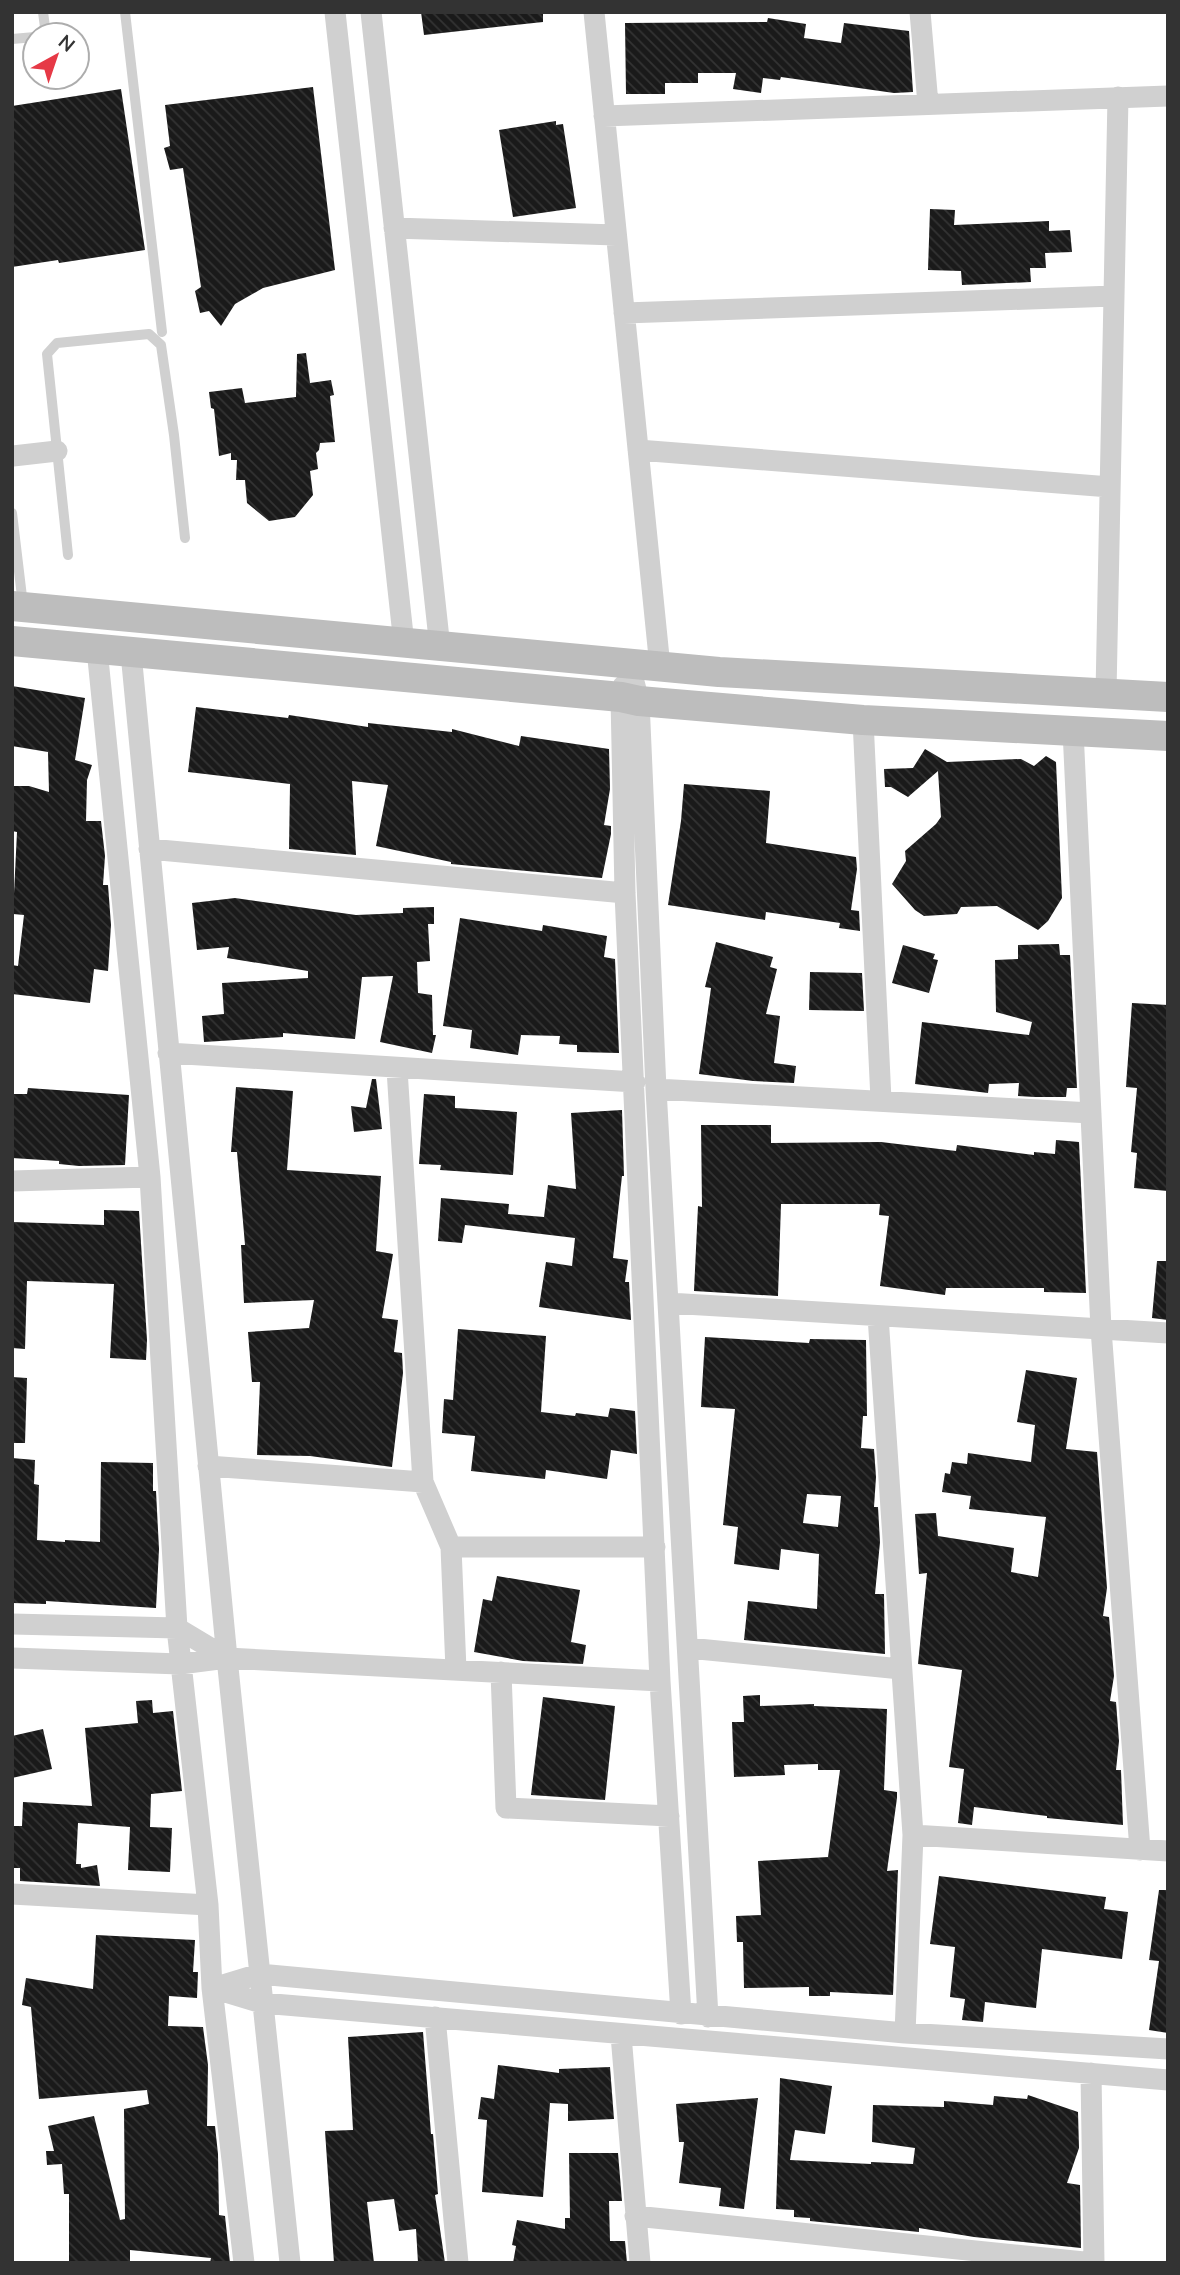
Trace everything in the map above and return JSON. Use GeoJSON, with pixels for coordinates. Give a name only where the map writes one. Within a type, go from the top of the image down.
{"type":"FeatureCollection","features":[{"type":"Feature","properties":{"kind":"main road"},"geometry":{"type":"LineString","coordinates":[[18,607],[440,648],[746,674],[1168,697]]}},
{"type":"Feature","properties":{"kind":"main road"},"geometry":{"type":"LineString","coordinates":[[12,641],[863,720],[1168,736]]}},
{"type":"Feature","properties":{"kind":"main road"},"geometry":{"type":"LineString","coordinates":[[746,674],[746,709]]}},
{"type":"Feature","properties":{"kind":"street"},"geometry":{"type":"LineString","coordinates":[[335,12],[404,644]]}},
{"type":"Feature","properties":{"kind":"street"},"geometry":{"type":"LineString","coordinates":[[371,12],[440,648]]}},
{"type":"Feature","properties":{"kind":"street"},"geometry":{"type":"LineString","coordinates":[[594,12],[660,667]]}},
{"type":"Feature","properties":{"kind":"street"},"geometry":{"type":"LineString","coordinates":[[920,12],[928,104]]}},
{"type":"Feature","properties":{"kind":"street"},"geometry":{"type":"LineString","coordinates":[[604,116],[1168,96]]}},
{"type":"Feature","properties":{"kind":"street"},"geometry":{"type":"LineString","coordinates":[[1106,693],[1118,97]]}},
{"type":"Feature","properties":{"kind":"street"},"geometry":{"type":"LineString","coordinates":[[394,228],[616,235]]}},
{"type":"Feature","properties":{"kind":"street"},"geometry":{"type":"LineString","coordinates":[[624,313],[1114,296]]}},
{"type":"Feature","properties":{"kind":"street"},"geometry":{"type":"LineString","coordinates":[[638,450],[1110,487]]}},
{"type":"Feature","properties":{"kind":"street"},"geometry":{"type":"LineString","coordinates":[[13,454],[57,451]]}},
{"type":"Feature","properties":{"kind":"street"},"geometry":{"type":"LineString","coordinates":[[97,649],[150,1177],[180,1664],[208,1905],[212,1988],[244,2263]]}},
{"type":"Feature","properties":{"kind":"street"},"geometry":{"type":"LineString","coordinates":[[131,653],[208,1466],[290,2263]]}},
{"type":"Feature","properties":{"kind":"street"},"geometry":{"type":"LineString","coordinates":[[629,663],[656,1088],[708,2017]]}},
{"type":"Feature","properties":{"kind":"street"},"geometry":{"type":"LineString","coordinates":[[630,699],[625,893],[660,1681],[681,2014]]}},
{"type":"Feature","properties":{"kind":"street"},"geometry":{"type":"LineString","coordinates":[[863,720],[881,1100]]}},
{"type":"Feature","properties":{"kind":"street"},"geometry":{"type":"LineString","coordinates":[[1073,730],[1101,1329],[1140,1850]]}},
{"type":"Feature","properties":{"kind":"street"},"geometry":{"type":"LineString","coordinates":[[149,849],[625,893]]}},
{"type":"Feature","properties":{"kind":"street"},"geometry":{"type":"LineString","coordinates":[[169,1053],[635,1082]]}},
{"type":"Feature","properties":{"kind":"street"},"geometry":{"type":"LineString","coordinates":[[397,1069],[423,1482],[451,1547],[456,1670]]}},
{"type":"Feature","properties":{"kind":"street"},"geometry":{"type":"LineString","coordinates":[[656,1088],[1091,1113]]}},
{"type":"Feature","properties":{"kind":"street"},"geometry":{"type":"LineString","coordinates":[[12,1181],[150,1177]]}},
{"type":"Feature","properties":{"kind":"street"},"geometry":{"type":"LineString","coordinates":[[668,1303],[1168,1333]]}},
{"type":"Feature","properties":{"kind":"street"},"geometry":{"type":"LineString","coordinates":[[878,1316],[913,1835],[905,2033]]}},
{"type":"Feature","properties":{"kind":"street"},"geometry":{"type":"LineString","coordinates":[[208,1466],[423,1482]]}},
{"type":"Feature","properties":{"kind":"street"},"geometry":{"type":"LineString","coordinates":[[451,1547],[655,1547]]}},
{"type":"Feature","properties":{"kind":"street"},"geometry":{"type":"LineString","coordinates":[[12,1624],[177,1628],[227,1658]]}},
{"type":"Feature","properties":{"kind":"street"},"geometry":{"type":"LineString","coordinates":[[688,1648],[901,1669]]}},
{"type":"Feature","properties":{"kind":"street"},"geometry":{"type":"LineString","coordinates":[[12,1658],[180,1664],[227,1658],[660,1681]]}},
{"type":"Feature","properties":{"kind":"street"},"geometry":{"type":"LineString","coordinates":[[501,1672],[506,1808],[669,1816]]}},
{"type":"Feature","properties":{"kind":"street"},"geometry":{"type":"LineString","coordinates":[[913,1835],[1168,1851]]}},
{"type":"Feature","properties":{"kind":"street"},"geometry":{"type":"LineString","coordinates":[[12,1894],[208,1905]]}},
{"type":"Feature","properties":{"kind":"street"},"geometry":{"type":"LineString","coordinates":[[212,1988],[259,1974],[708,2017],[905,2033],[1168,2049]]}},
{"type":"Feature","properties":{"kind":"street"},"geometry":{"type":"LineString","coordinates":[[212,1988],[262,2003],[1168,2080]]}},
{"type":"Feature","properties":{"kind":"street"},"geometry":{"type":"LineString","coordinates":[[435,2017],[458,2263]]}},
{"type":"Feature","properties":{"kind":"street"},"geometry":{"type":"LineString","coordinates":[[621,2035],[640,2263]]}},
{"type":"Feature","properties":{"kind":"street"},"geometry":{"type":"LineString","coordinates":[[635,2216],[1094,2263],[1091,2073]]}},
{"type":"Feature","properties":{"kind":"lane"},"geometry":{"type":"LineString","coordinates":[[125,12],[162,332]]}},
{"type":"Feature","properties":{"kind":"lane"},"geometry":{"type":"LineString","coordinates":[[68,555],[47,354],[57,343],[149,334],[161,345],[185,538]]}},
{"type":"Feature","properties":{"kind":"lane"},"geometry":{"type":"LineString","coordinates":[[12,466],[13,454]]}},
{"type":"Feature","properties":{"kind":"lane"},"geometry":{"type":"LineString","coordinates":[[12,513],[18,607]]}},
{"type":"Feature","properties":{"kind":"building"},"geometry":{"type":"Polygon","coordinates":[[[421,12],[543,12],[543,22],[424,35],[421,12]]]}},
{"type":"Feature","properties":{"kind":"building"},"geometry":{"type":"Polygon","coordinates":[[[768,18],[806,24],[804,38],[841,43],[844,23],[909,31],[913,92],[894,93],[781,77],[780,80],[763,78],[761,93],[733,89],[736,73],[698,73],[698,83],[665,83],[665,94],[626,94],[625,23],[767,22],[768,18]]]}},
{"type":"Feature","properties":{"kind":"building"},"geometry":{"type":"Polygon","coordinates":[[[313,87],[335,270],[263,288],[235,304],[221,326],[209,311],[200,313],[195,291],[201,287],[183,168],[170,170],[164,148],[170,146],[165,105],[313,87]]]}},
{"type":"Feature","properties":{"kind":"building"},"geometry":{"type":"Polygon","coordinates":[[[121,89],[145,250],[12,267],[12,106],[121,89]]]}},
{"type":"Feature","properties":{"kind":"building"},"geometry":{"type":"Polygon","coordinates":[[[556,121],[556,125],[563,124],[576,208],[513,217],[499,130],[556,121]]]}},
{"type":"Feature","properties":{"kind":"building"},"geometry":{"type":"Polygon","coordinates":[[[930,209],[955,210],[954,225],[1049,221],[1049,231],[1070,230],[1072,252],[1045,253],[1046,268],[1030,268],[1031,282],[962,285],[961,271],[928,270],[930,209]]]}},
{"type":"Feature","properties":{"kind":"building"},"geometry":{"type":"Polygon","coordinates":[[[306,353],[310,383],[331,380],[335,442],[320,443],[316,453],[318,469],[310,471],[313,495],[295,517],[269,521],[247,503],[245,480],[236,480],[237,460],[231,460],[231,453],[219,456],[214,409],[211,408],[209,392],[242,388],[245,403],[296,397],[297,354],[306,353]]]}},
{"type":"Feature","properties":{"kind":"building"},"geometry":{"type":"Polygon","coordinates":[[[12,686],[85,698],[75,760],[92,765],[87,780],[86,821],[101,821],[105,856],[103,885],[108,885],[111,925],[108,971],[94,969],[90,1003],[12,994],[12,965],[18,966],[24,915],[13,914],[17,832],[12,831],[12,786],[29,786],[49,792],[48,752],[12,746],[12,686]]]}},
{"type":"Feature","properties":{"kind":"building"},"geometry":{"type":"Polygon","coordinates":[[[196,707],[288,718],[289,715],[368,727],[368,723],[452,732],[452,729],[519,746],[521,736],[609,749],[610,789],[604,825],[611,826],[611,834],[602,878],[451,864],[376,846],[388,785],[352,781],[356,855],[289,849],[290,784],[188,772],[196,707]]]}},
{"type":"Feature","properties":{"kind":"building"},"geometry":{"type":"Polygon","coordinates":[[[925,749],[947,762],[1021,759],[1034,766],[1046,756],[1056,762],[1062,898],[1048,921],[1038,930],[997,906],[961,907],[957,914],[924,916],[915,910],[892,884],[906,861],[905,851],[941,817],[938,771],[908,797],[891,787],[885,787],[884,769],[913,768],[925,749]]]}},
{"type":"Feature","properties":{"kind":"building"},"geometry":{"type":"Polygon","coordinates":[[[684,784],[770,791],[766,843],[856,857],[857,869],[851,910],[859,911],[860,931],[839,928],[840,923],[766,912],[765,920],[668,905],[684,784]]]}},
{"type":"Feature","properties":{"kind":"building"},"geometry":{"type":"Polygon","coordinates":[[[235,898],[356,915],[403,913],[403,908],[434,907],[434,924],[428,924],[430,961],[417,962],[418,993],[432,995],[433,1035],[436,1035],[432,1053],[380,1042],[393,976],[362,977],[355,1039],[283,1033],[283,1037],[204,1042],[202,1016],[224,1014],[222,983],[308,978],[308,971],[227,958],[229,947],[197,950],[192,903],[235,898]]]}},
{"type":"Feature","properties":{"kind":"building"},"geometry":{"type":"Polygon","coordinates":[[[460,918],[542,931],[543,925],[607,936],[604,957],[615,959],[619,1053],[577,1052],[577,1045],[559,1044],[560,1036],[521,1035],[518,1055],[470,1048],[472,1030],[443,1026],[460,918]]]}},
{"type":"Feature","properties":{"kind":"building"},"geometry":{"type":"Polygon","coordinates":[[[716,942],[773,957],[770,967],[777,969],[766,1014],[780,1016],[774,1063],[796,1066],[794,1083],[699,1074],[711,988],[705,987],[716,942]]]}},
{"type":"Feature","properties":{"kind":"building"},"geometry":{"type":"Polygon","coordinates":[[[1059,944],[1060,955],[1070,955],[1077,1088],[1067,1088],[1066,1097],[1035,1097],[1018,1096],[1019,1083],[989,1084],[988,1093],[915,1084],[922,1022],[1029,1035],[1032,1022],[996,1012],[995,960],[1018,959],[1018,945],[1059,944]]]}},
{"type":"Feature","properties":{"kind":"building"},"geometry":{"type":"Polygon","coordinates":[[[903,945],[935,954],[933,959],[938,960],[929,993],[892,983],[903,945]]]}},
{"type":"Feature","properties":{"kind":"building"},"geometry":{"type":"Polygon","coordinates":[[[810,972],[862,973],[864,1011],[809,1010],[810,972]]]}},
{"type":"Feature","properties":{"kind":"building"},"geometry":{"type":"Polygon","coordinates":[[[1132,1003],[1168,1005],[1168,1191],[1134,1188],[1137,1153],[1131,1152],[1137,1088],[1126,1087],[1132,1003]]]}},
{"type":"Feature","properties":{"kind":"building"},"geometry":{"type":"Polygon","coordinates":[[[372,1079],[376,1079],[382,1129],[354,1132],[351,1106],[366,1108],[372,1079]]]}},
{"type":"Feature","properties":{"kind":"building"},"geometry":{"type":"Polygon","coordinates":[[[236,1087],[293,1091],[287,1170],[381,1176],[376,1251],[393,1254],[382,1318],[398,1320],[394,1352],[402,1353],[403,1373],[392,1467],[310,1456],[257,1455],[260,1382],[252,1382],[248,1332],[309,1328],[314,1300],[244,1303],[241,1245],[245,1245],[237,1152],[231,1152],[236,1087]]]}},
{"type":"Feature","properties":{"kind":"building"},"geometry":{"type":"Polygon","coordinates":[[[28,1088],[129,1095],[125,1165],[79,1166],[59,1164],[59,1161],[12,1158],[12,1094],[27,1094],[28,1088]]]}},
{"type":"Feature","properties":{"kind":"building"},"geometry":{"type":"Polygon","coordinates":[[[424,1094],[455,1096],[455,1108],[517,1112],[513,1175],[440,1170],[441,1165],[419,1164],[424,1094]]]}},
{"type":"Feature","properties":{"kind":"building"},"geometry":{"type":"Polygon","coordinates":[[[622,1110],[624,1176],[613,1258],[628,1260],[625,1282],[629,1282],[631,1320],[539,1307],[546,1262],[572,1266],[575,1238],[465,1225],[462,1243],[438,1241],[441,1198],[509,1204],[508,1214],[544,1217],[548,1185],[576,1189],[571,1113],[622,1110]]]}},
{"type":"Feature","properties":{"kind":"building"},"geometry":{"type":"Polygon","coordinates":[[[701,1125],[771,1125],[771,1143],[881,1142],[956,1151],[957,1145],[1034,1155],[1034,1152],[1055,1154],[1056,1140],[1079,1142],[1086,1293],[1044,1292],[1044,1288],[946,1288],[945,1295],[880,1286],[889,1216],[879,1215],[880,1204],[781,1204],[778,1296],[694,1291],[698,1206],[702,1207],[701,1125]]]}},
{"type":"Feature","properties":{"kind":"building"},"geometry":{"type":"Polygon","coordinates":[[[104,1210],[139,1211],[146,1360],[110,1358],[114,1284],[27,1281],[25,1349],[12,1348],[12,1222],[104,1225],[104,1210]]]}},
{"type":"Feature","properties":{"kind":"building"},"geometry":{"type":"Polygon","coordinates":[[[1157,1261],[1168,1261],[1168,1320],[1152,1318],[1157,1261]]]}},
{"type":"Feature","properties":{"kind":"building"},"geometry":{"type":"Polygon","coordinates":[[[458,1329],[546,1336],[541,1412],[608,1417],[610,1408],[635,1411],[637,1454],[611,1450],[607,1479],[546,1470],[545,1479],[471,1471],[475,1436],[442,1433],[444,1399],[453,1400],[458,1329]]]}},
{"type":"Feature","properties":{"kind":"building"},"geometry":{"type":"Polygon","coordinates":[[[705,1337],[809,1343],[810,1339],[866,1340],[867,1416],[863,1416],[861,1448],[874,1449],[874,1507],[878,1507],[880,1542],[875,1594],[884,1594],[885,1654],[744,1640],[748,1601],[817,1609],[819,1554],[781,1549],[779,1570],[734,1564],[738,1527],[723,1525],[735,1409],[701,1407],[705,1337]],[[807,1494],[803,1523],[838,1527],[841,1496],[807,1494]]]}},
{"type":"Feature","properties":{"kind":"building"},"geometry":{"type":"Polygon","coordinates":[[[1026,1370],[1077,1378],[1066,1449],[1097,1452],[1107,1588],[1103,1616],[1109,1617],[1114,1676],[1110,1701],[1116,1702],[1119,1741],[1116,1770],[1121,1770],[1123,1825],[1047,1818],[974,1807],[972,1825],[958,1823],[964,1769],[949,1767],[962,1670],[918,1664],[927,1573],[919,1574],[915,1514],[936,1513],[938,1536],[1014,1548],[1011,1572],[1038,1577],[1046,1517],[969,1509],[971,1496],[942,1492],[945,1473],[950,1474],[952,1462],[967,1464],[968,1453],[1031,1462],[1035,1425],[1017,1422],[1026,1370]]]}},
{"type":"Feature","properties":{"kind":"building"},"geometry":{"type":"Polygon","coordinates":[[[12,1377],[27,1378],[25,1443],[12,1443],[12,1377]]]}},
{"type":"Feature","properties":{"kind":"building"},"geometry":{"type":"Polygon","coordinates":[[[12,1458],[35,1460],[34,1484],[39,1485],[37,1540],[65,1542],[100,1542],[101,1462],[153,1463],[159,1549],[156,1608],[46,1601],[46,1604],[12,1603],[12,1458]]]}},
{"type":"Feature","properties":{"kind":"building"},"geometry":{"type":"Polygon","coordinates":[[[497,1576],[580,1590],[571,1642],[586,1645],[583,1664],[523,1661],[474,1652],[483,1599],[492,1601],[497,1576]]]}},
{"type":"Feature","properties":{"kind":"building"},"geometry":{"type":"Polygon","coordinates":[[[760,1695],[760,1706],[814,1704],[887,1709],[884,1790],[897,1792],[887,1871],[898,1870],[893,1995],[830,1992],[830,1996],[809,1996],[809,1987],[744,1988],[743,1942],[737,1942],[736,1916],[761,1915],[758,1861],[828,1857],[840,1770],[818,1770],[818,1764],[784,1765],[785,1775],[734,1777],[732,1722],[744,1722],[743,1696],[760,1695]]]}},
{"type":"Feature","properties":{"kind":"building"},"geometry":{"type":"Polygon","coordinates":[[[543,1697],[615,1706],[605,1800],[531,1795],[543,1697]]]}},
{"type":"Feature","properties":{"kind":"building"},"geometry":{"type":"Polygon","coordinates":[[[152,1700],[153,1713],[173,1711],[182,1791],[151,1794],[150,1827],[172,1828],[170,1872],[128,1870],[130,1827],[78,1823],[76,1864],[81,1864],[81,1868],[97,1865],[100,1886],[20,1881],[20,1868],[12,1868],[12,1826],[22,1826],[23,1802],[92,1806],[85,1728],[138,1723],[136,1701],[152,1700]]]}},
{"type":"Feature","properties":{"kind":"building"},"geometry":{"type":"Polygon","coordinates":[[[43,1729],[52,1769],[12,1778],[12,1736],[43,1729]]]}},
{"type":"Feature","properties":{"kind":"building"},"geometry":{"type":"Polygon","coordinates":[[[939,1876],[1106,1897],[1104,1909],[1128,1912],[1122,1959],[1042,1949],[1036,2008],[985,2002],[983,2022],[962,2020],[965,1999],[950,1997],[955,1947],[930,1944],[939,1876]]]}},
{"type":"Feature","properties":{"kind":"building"},"geometry":{"type":"Polygon","coordinates":[[[1159,1890],[1168,1890],[1168,2033],[1149,2030],[1159,1961],[1149,1960],[1159,1890]]]}},
{"type":"Feature","properties":{"kind":"building"},"geometry":{"type":"Polygon","coordinates":[[[96,1935],[195,1940],[193,1972],[198,1972],[197,1998],[169,1996],[168,2026],[203,2027],[208,2065],[207,2126],[215,2126],[219,2215],[225,2216],[230,2263],[210,2263],[211,2258],[130,2250],[130,2263],[69,2263],[69,2194],[64,2194],[62,2164],[47,2165],[46,2151],[54,2151],[48,2126],[94,2116],[120,2220],[125,2219],[124,2109],[149,2104],[147,2090],[39,2099],[31,2007],[22,2005],[26,1978],[93,1989],[96,1935]]]}},
{"type":"Feature","properties":{"kind":"building"},"geometry":{"type":"Polygon","coordinates":[[[423,2032],[438,2194],[435,2195],[445,2263],[418,2263],[416,2229],[399,2231],[394,2199],[367,2202],[374,2263],[334,2263],[325,2131],[353,2130],[348,2037],[423,2032]]]}},
{"type":"Feature","properties":{"kind":"building"},"geometry":{"type":"Polygon","coordinates":[[[498,2065],[559,2073],[559,2069],[610,2067],[614,2119],[568,2121],[568,2104],[550,2103],[543,2197],[482,2192],[487,2120],[478,2119],[481,2097],[494,2099],[498,2065]]]}},
{"type":"Feature","properties":{"kind":"building"},"geometry":{"type":"Polygon","coordinates":[[[780,2078],[832,2086],[825,2134],[795,2130],[790,2160],[913,2164],[915,2148],[872,2142],[873,2105],[944,2107],[944,2101],[993,2105],[994,2096],[1027,2099],[1028,2095],[1078,2112],[1079,2148],[1067,2183],[1080,2185],[1081,2248],[974,2237],[919,2228],[919,2232],[810,2221],[810,2218],[794,2217],[794,2210],[776,2209],[780,2078]]]}},
{"type":"Feature","properties":{"kind":"building"},"geometry":{"type":"Polygon","coordinates":[[[758,2098],[744,2209],[719,2206],[721,2188],[679,2183],[684,2142],[679,2142],[676,2104],[758,2098]]]}},
{"type":"Feature","properties":{"kind":"building"},"geometry":{"type":"Polygon","coordinates":[[[569,2153],[618,2153],[622,2201],[609,2201],[610,2241],[625,2241],[627,2263],[513,2263],[516,2246],[512,2245],[517,2220],[565,2229],[565,2218],[570,2218],[569,2153]]]}}]}
